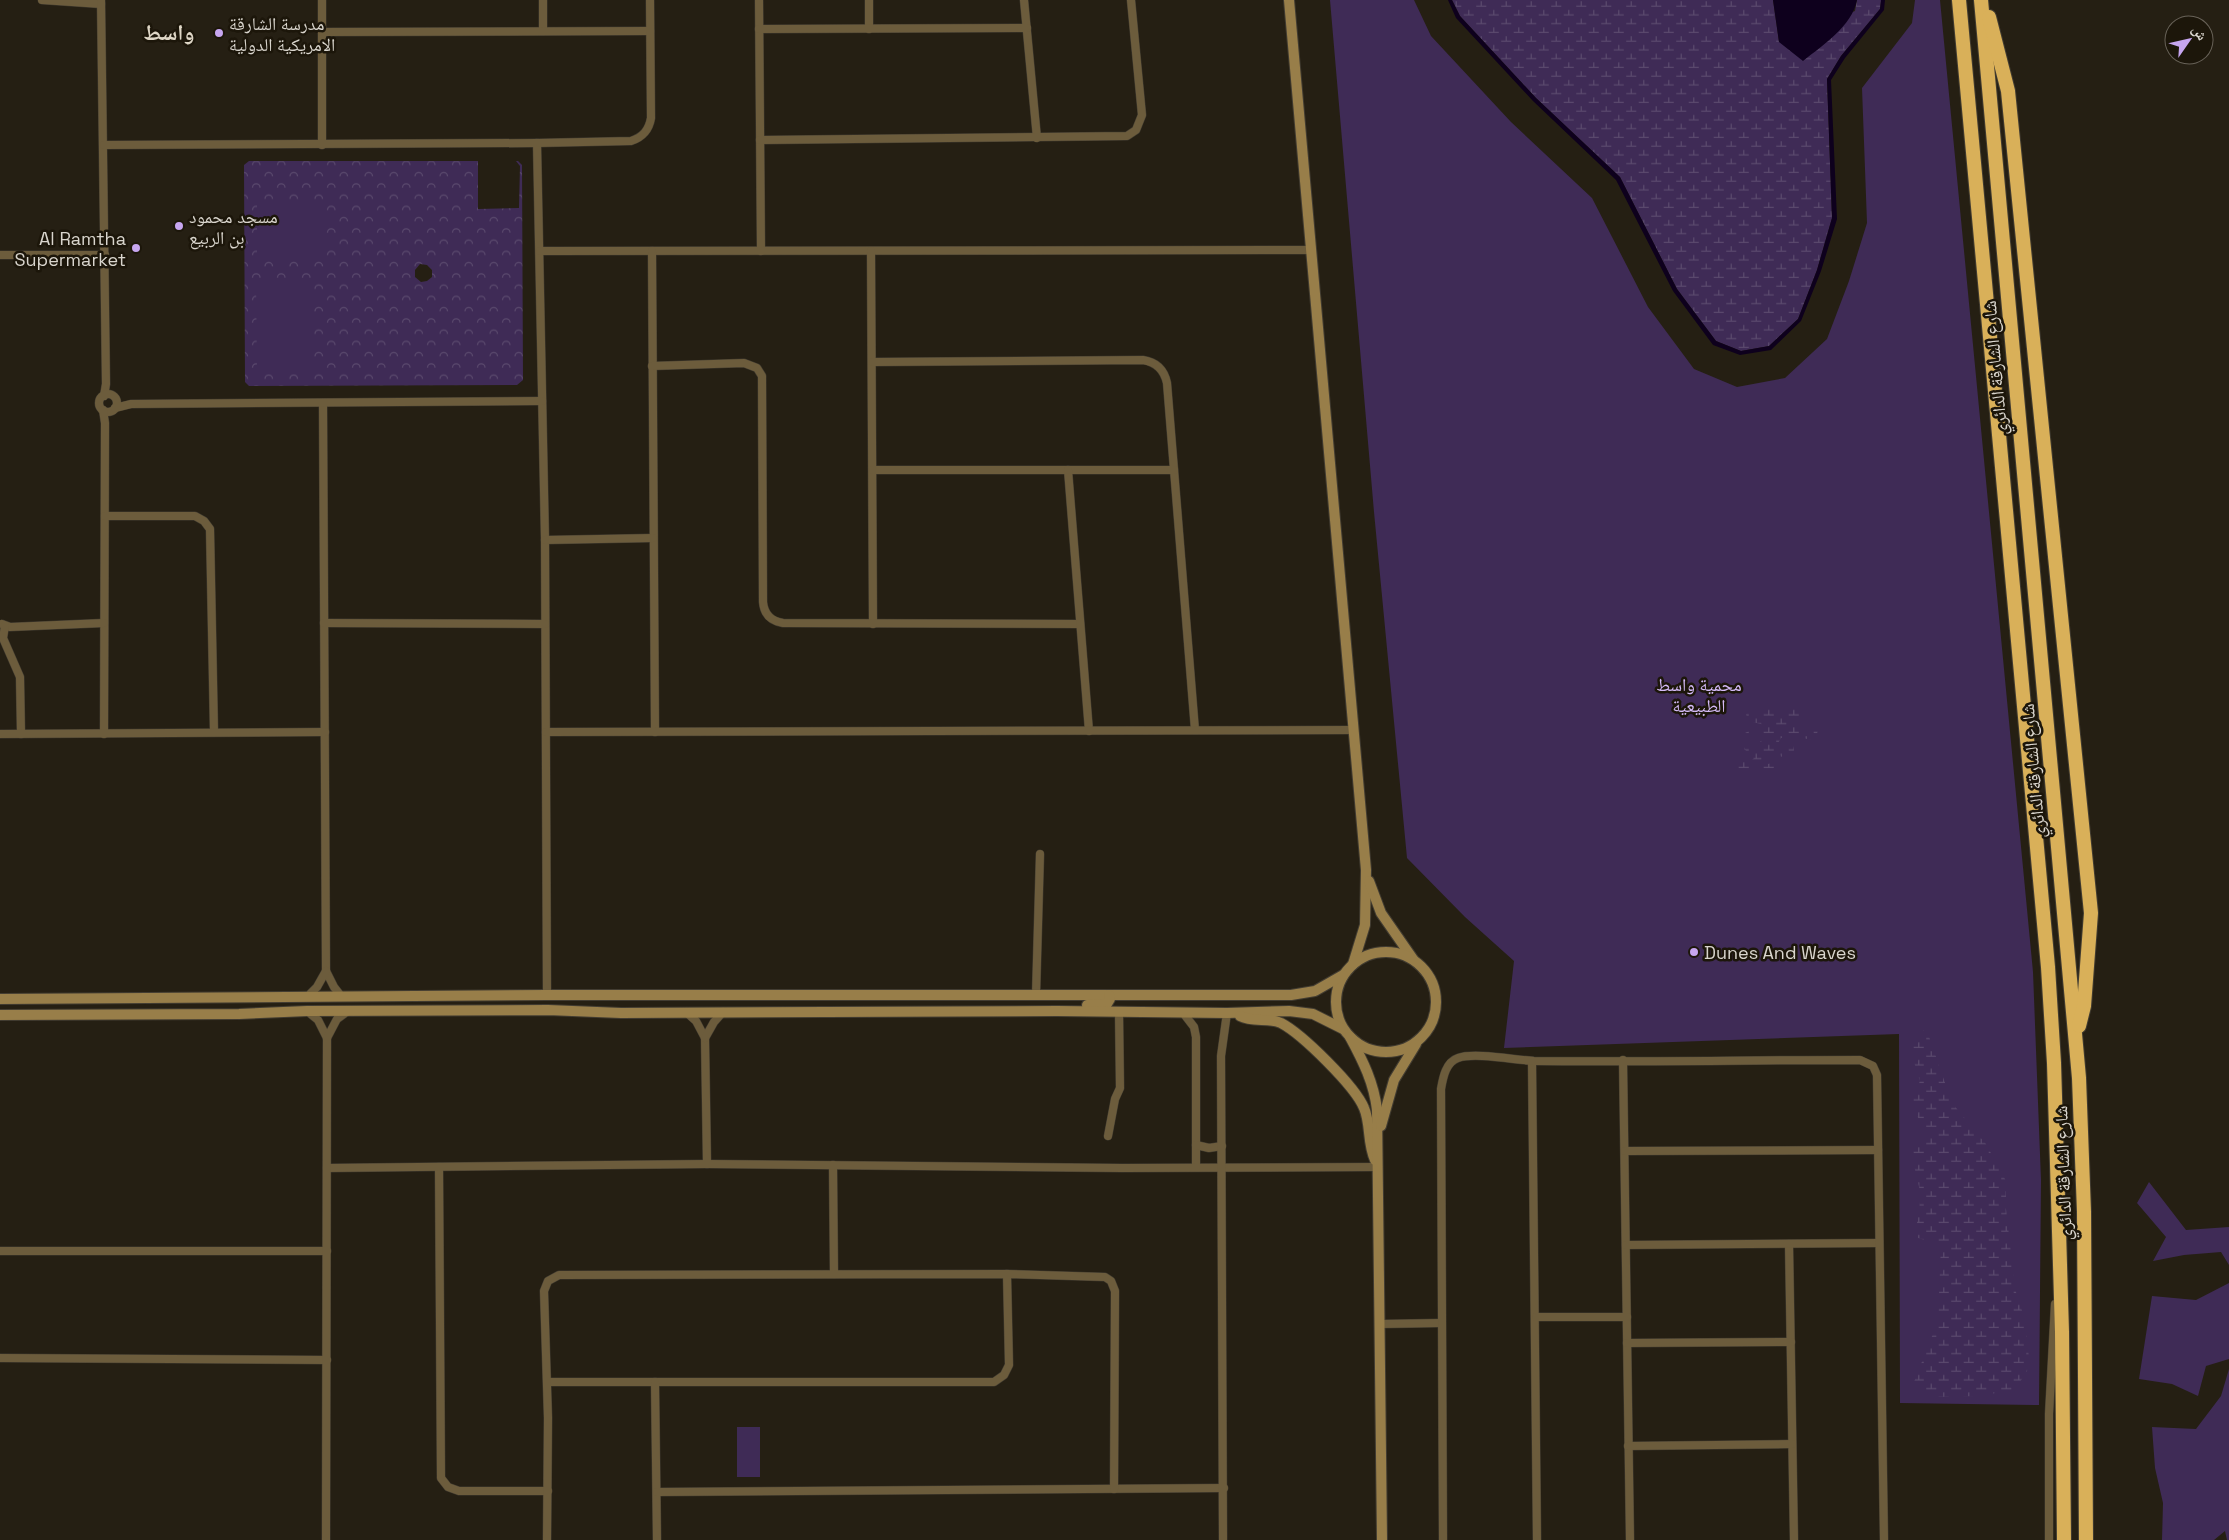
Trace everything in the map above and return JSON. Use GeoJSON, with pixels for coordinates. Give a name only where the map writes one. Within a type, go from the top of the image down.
{"type":"FeatureCollection","features":[{"type":"Feature","properties":{"kind":"highway","name":"شارع الشارقة الدائري"},"geometry":{"type":"LineString","coordinates":[[1959,0],[2048,967],[2054,1063],[2060,1267],[2064,1540]]}},
{"type":"Feature","properties":{"kind":"highway","name":"شارع الشارقة الدائري"},"geometry":{"type":"LineString","coordinates":[[1983,0],[2076,1033],[2083,1176],[2086,1540]]}},
{"type":"Feature","properties":{"kind":"highway"},"geometry":{"type":"LineString","coordinates":[[1983,0],[2008,91],[2091,913],[2084,1006],[2076,1033]]}},
{"type":"Feature","properties":{"kind":"main road"},"geometry":{"type":"LineString","coordinates":[[1289,0],[1366,870],[1365,925],[1353,964]]}},
{"type":"Feature","properties":{"kind":"main road"},"geometry":{"type":"LineString","coordinates":[[1366,870],[1381,913],[1415,962],[1428,975],[1436,999],[1435,1012],[1431,1024],[1403,1062],[1392,1085],[1377,1142]]}},
{"type":"Feature","properties":{"kind":"main road"},"geometry":{"type":"LineString","coordinates":[[0,999],[547,995],[1299,994],[1322,987],[1343,975],[1353,964],[1364,957],[1377,953],[1390,952],[1403,955],[1415,962]]}},
{"type":"Feature","properties":{"kind":"main road"},"geometry":{"type":"LineString","coordinates":[[1343,975],[1335,1002],[1337,1016],[1368,1073],[1374,1091],[1377,1142],[1382,1540]]}},
{"type":"Feature","properties":{"kind":"main road"},"geometry":{"type":"LineString","coordinates":[[1057,1011],[1077,1005],[1107,1004],[1110,999],[1109,995]]}},
{"type":"Feature","properties":{"kind":"main road"},"geometry":{"type":"LineString","coordinates":[[0,1016],[239,1014],[308,1010],[548,1010],[621,1013],[1057,1011],[1184,1014],[1305,1012],[1320,1016],[1343,1029]]}},
{"type":"Feature","properties":{"kind":"main road"},"geometry":{"type":"LineString","coordinates":[[1231,1013],[1249,1019],[1275,1021],[1290,1028],[1351,1087],[1365,1110],[1370,1149],[1377,1166]]}},
{"type":"Feature","properties":{"kind":"main road"},"geometry":{"type":"LineString","coordinates":[[1350,1037],[1371,1050],[1384,1053],[1396,1052],[1419,1041]]}},
{"type":"Feature","properties":{"kind":"street"},"geometry":{"type":"LineString","coordinates":[[42,0],[101,2],[106,384],[110,397],[110,410],[105,423],[104,734]]}},
{"type":"Feature","properties":{"kind":"street"},"geometry":{"type":"LineString","coordinates":[[322,0],[322,145]]}},
{"type":"Feature","properties":{"kind":"street"},"geometry":{"type":"LineString","coordinates":[[543,0],[543,31]]}},
{"type":"Feature","properties":{"kind":"street"},"geometry":{"type":"LineString","coordinates":[[104,145],[322,145],[630,141],[642,136],[647,130],[651,118],[650,0]]}},
{"type":"Feature","properties":{"kind":"street"},"geometry":{"type":"LineString","coordinates":[[759,0],[761,251]]}},
{"type":"Feature","properties":{"kind":"street"},"geometry":{"type":"LineString","coordinates":[[869,0],[869,29]]}},
{"type":"Feature","properties":{"kind":"street"},"geometry":{"type":"LineString","coordinates":[[1024,0],[1037,138]]}},
{"type":"Feature","properties":{"kind":"street"},"geometry":{"type":"LineString","coordinates":[[760,140],[1122,138],[1136,130],[1142,115],[1131,0]]}},
{"type":"Feature","properties":{"kind":"street"},"geometry":{"type":"LineString","coordinates":[[759,29],[1027,28]]}},
{"type":"Feature","properties":{"kind":"street"},"geometry":{"type":"LineString","coordinates":[[322,32],[650,30]]}},
{"type":"Feature","properties":{"kind":"street"},"geometry":{"type":"LineString","coordinates":[[537,143],[545,540],[547,995]]}},
{"type":"Feature","properties":{"kind":"street"},"geometry":{"type":"LineString","coordinates":[[540,251],[1311,250]]}},
{"type":"Feature","properties":{"kind":"street"},"geometry":{"type":"LineString","coordinates":[[652,251],[655,732]]}},
{"type":"Feature","properties":{"kind":"street"},"geometry":{"type":"LineString","coordinates":[[871,251],[873,362],[872,624]]}},
{"type":"Feature","properties":{"kind":"street"},"geometry":{"type":"LineString","coordinates":[[0,255],[105,255]]}},
{"type":"Feature","properties":{"kind":"street"},"geometry":{"type":"LineString","coordinates":[[873,362],[1149,361],[1159,367],[1166,377],[1196,730]]}},
{"type":"Feature","properties":{"kind":"street"},"geometry":{"type":"LineString","coordinates":[[652,366],[744,363],[757,368],[763,381],[763,602],[766,612],[773,620],[783,623],[1080,624]]}},
{"type":"Feature","properties":{"kind":"street"},"geometry":{"type":"LineString","coordinates":[[110,410],[100,403],[110,397],[131,404]]}},
{"type":"Feature","properties":{"kind":"street"},"geometry":{"type":"LineString","coordinates":[[110,410],[131,404],[542,401]]}},
{"type":"Feature","properties":{"kind":"street"},"geometry":{"type":"LineString","coordinates":[[323,403],[326,971],[341,996]]}},
{"type":"Feature","properties":{"kind":"street"},"geometry":{"type":"LineString","coordinates":[[873,470],[1174,470]]}},
{"type":"Feature","properties":{"kind":"street"},"geometry":{"type":"LineString","coordinates":[[1068,470],[1089,730]]}},
{"type":"Feature","properties":{"kind":"street"},"geometry":{"type":"LineString","coordinates":[[105,516],[190,516],[200,518],[208,525],[211,534],[214,732]]}},
{"type":"Feature","properties":{"kind":"street"},"geometry":{"type":"LineString","coordinates":[[545,540],[654,538]]}},
{"type":"Feature","properties":{"kind":"street"},"geometry":{"type":"LineString","coordinates":[[21,734],[20,677],[3,638],[2,624],[104,623]]}},
{"type":"Feature","properties":{"kind":"street"},"geometry":{"type":"LineString","coordinates":[[324,623],[545,624]]}},
{"type":"Feature","properties":{"kind":"street"},"geometry":{"type":"LineString","coordinates":[[546,732],[1353,730]]}},
{"type":"Feature","properties":{"kind":"street"},"geometry":{"type":"LineString","coordinates":[[0,734],[325,732]]}},
{"type":"Feature","properties":{"kind":"street"},"geometry":{"type":"LineString","coordinates":[[1036,995],[1040,854]]}},
{"type":"Feature","properties":{"kind":"street"},"geometry":{"type":"LineString","coordinates":[[308,996],[320,982],[326,971]]}},
{"type":"Feature","properties":{"kind":"street"},"geometry":{"type":"LineString","coordinates":[[308,1010],[322,1025],[327,1038],[326,1540]]}},
{"type":"Feature","properties":{"kind":"street"},"geometry":{"type":"LineString","coordinates":[[327,1038],[337,1019],[349,1011]]}},
{"type":"Feature","properties":{"kind":"street"},"geometry":{"type":"LineString","coordinates":[[705,1038],[714,1022],[723,1012]]}},
{"type":"Feature","properties":{"kind":"street"},"geometry":{"type":"LineString","coordinates":[[1108,1136],[1115,1099],[1120,1088],[1118,1012]]}},
{"type":"Feature","properties":{"kind":"street"},"geometry":{"type":"LineString","coordinates":[[687,1013],[696,1022],[705,1038],[707,1164]]}},
{"type":"Feature","properties":{"kind":"street"},"geometry":{"type":"LineString","coordinates":[[1223,1540],[1221,1056],[1231,1013]]}},
{"type":"Feature","properties":{"kind":"street"},"geometry":{"type":"LineString","coordinates":[[1184,1014],[1196,1033],[1196,1167]]}},
{"type":"Feature","properties":{"kind":"street"},"geometry":{"type":"LineString","coordinates":[[1443,1540],[1441,1089],[1447,1066],[1457,1058],[1468,1056],[1532,1061],[1865,1060],[1873,1066],[1877,1075],[1884,1540]]}},
{"type":"Feature","properties":{"kind":"street"},"geometry":{"type":"LineString","coordinates":[[1624,1060],[1630,1540]]}},
{"type":"Feature","properties":{"kind":"street"},"geometry":{"type":"LineString","coordinates":[[1532,1061],[1537,1540]]}},
{"type":"Feature","properties":{"kind":"street"},"geometry":{"type":"LineString","coordinates":[[1196,1146],[1209,1148],[1222,1146]]}},
{"type":"Feature","properties":{"kind":"street"},"geometry":{"type":"LineString","coordinates":[[1625,1151],[1878,1150]]}},
{"type":"Feature","properties":{"kind":"street"},"geometry":{"type":"LineString","coordinates":[[327,1168],[707,1164],[1222,1168],[1377,1166]]}},
{"type":"Feature","properties":{"kind":"street"},"geometry":{"type":"LineString","coordinates":[[833,1165],[834,1274]]}},
{"type":"Feature","properties":{"kind":"street"},"geometry":{"type":"LineString","coordinates":[[439,1167],[441,1478],[448,1487],[459,1491],[548,1491]]}},
{"type":"Feature","properties":{"kind":"street"},"geometry":{"type":"LineString","coordinates":[[1626,1245],[1879,1243]]}},
{"type":"Feature","properties":{"kind":"street"},"geometry":{"type":"LineString","coordinates":[[1789,1244],[1794,1540]]}},
{"type":"Feature","properties":{"kind":"street"},"geometry":{"type":"LineString","coordinates":[[0,1251],[327,1251]]}},
{"type":"Feature","properties":{"kind":"street"},"geometry":{"type":"LineString","coordinates":[[2049,1540],[2049,1414],[2055,1308],[2060,1267]]}},
{"type":"Feature","properties":{"kind":"street"},"geometry":{"type":"LineString","coordinates":[[548,1382],[994,1382],[1004,1375],[1009,1364],[1007,1274]]}},
{"type":"Feature","properties":{"kind":"street"},"geometry":{"type":"LineString","coordinates":[[547,1540],[548,1382],[544,1291],[548,1280],[555,1276],[1007,1274],[1101,1276],[1108,1278],[1113,1284],[1115,1291],[1114,1489]]}},
{"type":"Feature","properties":{"kind":"street"},"geometry":{"type":"LineString","coordinates":[[1536,1317],[1627,1317]]}},
{"type":"Feature","properties":{"kind":"street"},"geometry":{"type":"LineString","coordinates":[[1380,1324],[1441,1323]]}},
{"type":"Feature","properties":{"kind":"street"},"geometry":{"type":"LineString","coordinates":[[1627,1344],[1790,1342]]}},
{"type":"Feature","properties":{"kind":"street"},"geometry":{"type":"LineString","coordinates":[[0,1358],[327,1360]]}},
{"type":"Feature","properties":{"kind":"street"},"geometry":{"type":"LineString","coordinates":[[655,1382],[657,1540]]}},
{"type":"Feature","properties":{"kind":"street"},"geometry":{"type":"LineString","coordinates":[[1628,1446],[1792,1444]]}},
{"type":"Feature","properties":{"kind":"street"},"geometry":{"type":"LineString","coordinates":[[657,1492],[1224,1488]]}},
{"type":"Feature","properties":{"kind":"green space","name":"محمية واسط الطبيعية"},"geometry":{"type":"Polygon","coordinates":[[[1330,0],[1414,0],[1431,36],[1511,122],[1592,198],[1648,307],[1694,369],[1737,387],[1785,378],[1827,339],[1849,281],[1867,223],[1862,88],[1912,23],[1915,0],[1940,0],[2033,972],[2041,1180],[2039,1405],[1900,1403],[1899,1034],[1504,1048],[1514,961],[1465,917],[1407,858],[1374,512],[1330,0]]]}},
{"type":"Feature","properties":{"kind":"green space"},"geometry":{"type":"Polygon","coordinates":[[[1452,0],[1773,0],[1779,42],[1855,11],[1857,0],[1881,0],[1880,9],[1841,56],[1827,79],[1832,218],[1817,270],[1798,319],[1769,346],[1741,351],[1716,341],[1677,289],[1620,177],[1536,98],[1460,16],[1452,0]]]}},
{"type":"Feature","properties":{"kind":"green space"},"geometry":{"type":"Polygon","coordinates":[[[249,161],[478,161],[478,209],[519,208],[520,166],[516,161],[518,161],[522,165],[523,380],[517,385],[249,386],[245,382],[244,165],[249,161]],[[257,205],[257,258],[324,258],[324,205],[257,205]],[[420,264],[415,270],[415,277],[421,282],[427,281],[432,277],[432,270],[427,265],[420,264]],[[256,279],[257,374],[313,374],[313,279],[256,279]]]}},
{"type":"Feature","properties":{"kind":"green space"},"geometry":{"type":"Polygon","coordinates":[[[257,204],[324,205],[324,258],[257,258],[257,204]]]}},
{"type":"Feature","properties":{"kind":"green space"},"geometry":{"type":"Polygon","coordinates":[[[256,278],[313,278],[313,374],[256,374],[256,278]]]}},
{"type":"Feature","properties":{"kind":"green space"},"geometry":{"type":"Polygon","coordinates":[[[1776,707],[1783,712],[1790,709],[1808,708],[1810,714],[1799,720],[1798,724],[1800,728],[1813,725],[1818,727],[1817,733],[1810,740],[1798,736],[1781,738],[1777,745],[1786,748],[1793,746],[1794,751],[1787,752],[1781,757],[1779,752],[1766,755],[1764,758],[1768,764],[1779,761],[1791,762],[1792,765],[1738,772],[1736,769],[1740,761],[1751,761],[1754,758],[1744,749],[1747,743],[1759,743],[1764,738],[1761,735],[1749,736],[1745,733],[1760,729],[1762,726],[1761,724],[1748,721],[1746,714],[1749,711],[1776,707]]]}},
{"type":"Feature","properties":{"kind":"green space"},"geometry":{"type":"Polygon","coordinates":[[[1926,1028],[1952,1103],[1986,1144],[2006,1181],[2006,1209],[2015,1289],[2024,1317],[2030,1366],[2015,1390],[1977,1396],[1935,1397],[1912,1387],[1938,1321],[1941,1245],[1915,1237],[1921,1195],[1911,1153],[1926,1135],[1911,1102],[1920,1081],[1909,1046],[1926,1028]]]}},
{"type":"Feature","properties":{"kind":"green space"},"geometry":{"type":"Polygon","coordinates":[[[2149,1182],[2186,1230],[2229,1227],[2229,1265],[2221,1252],[2184,1255],[2153,1261],[2166,1237],[2137,1203],[2149,1182]]]}},
{"type":"Feature","properties":{"kind":"green space"},"geometry":{"type":"Polygon","coordinates":[[[2229,1283],[2229,1359],[2206,1366],[2198,1396],[2172,1384],[2139,1379],[2152,1296],[2196,1300],[2229,1283]]]}},
{"type":"Feature","properties":{"kind":"green space"},"geometry":{"type":"Polygon","coordinates":[[[2229,1369],[2229,1540],[2227,1540],[2225,1531],[2214,1540],[2162,1540],[2163,1503],[2155,1468],[2152,1427],[2196,1429],[2221,1396],[2229,1369]]]}},
{"type":"Feature","properties":{"kind":"green space"},"geometry":{"type":"Polygon","coordinates":[[[737,1427],[760,1427],[760,1477],[737,1477],[737,1427]]]}},
{"type":"Feature","properties":{"kind":"shaded area"},"geometry":{"type":"Polygon","coordinates":[[[1448,0],[1452,0],[1460,16],[1536,98],[1620,177],[1677,289],[1716,341],[1741,351],[1769,346],[1798,319],[1817,270],[1832,218],[1827,79],[1841,56],[1880,9],[1881,0],[1885,0],[1884,10],[1845,58],[1831,80],[1837,219],[1821,271],[1801,321],[1771,350],[1740,355],[1713,345],[1673,291],[1616,180],[1533,101],[1456,18],[1448,0]]]}},
{"type":"Feature","properties":{"kind":"shaded area"},"geometry":{"type":"Polygon","coordinates":[[[1773,0],[1857,0],[1843,27],[1828,42],[1803,61],[1779,42],[1773,0]]]}},
{"type":"Feature","properties":{"kind":"place","name":"مدرسة الشارقة الامريكية الدولية"},"geometry":{"type":"Point","coordinates":[219,33]}},
{"type":"Feature","properties":{"kind":"place","name":"مسجد محمود بن الربيع"},"geometry":{"type":"Point","coordinates":[179,226]}},
{"type":"Feature","properties":{"kind":"place","name":"Al Ramtha Supermarket"},"geometry":{"type":"Point","coordinates":[136,248]}},
{"type":"Feature","properties":{"kind":"place","name":"Dunes And Waves"},"geometry":{"type":"Point","coordinates":[1694,952]}},
{"type":"Feature","properties":{"kind":"district","name":"واسط"},"geometry":{"type":"Point","coordinates":[169,32]}}]}
